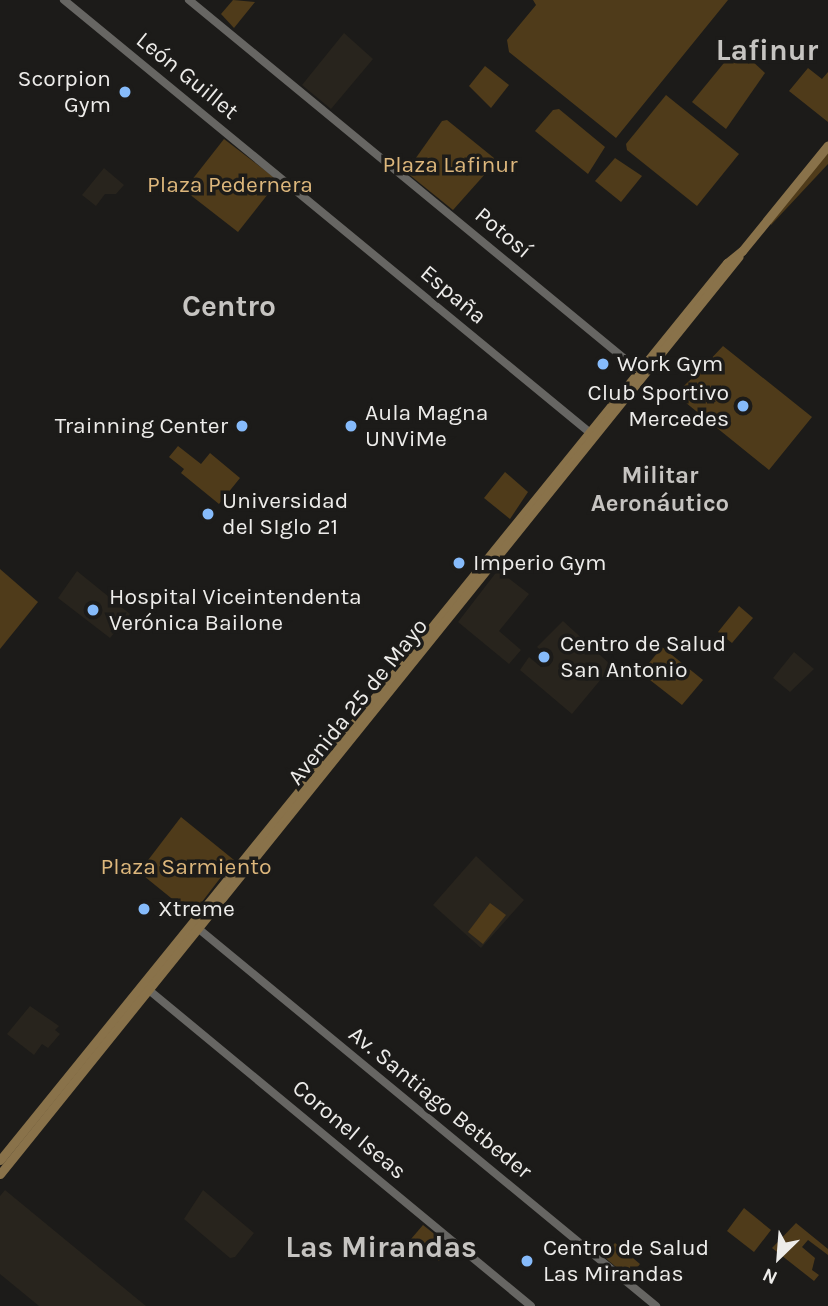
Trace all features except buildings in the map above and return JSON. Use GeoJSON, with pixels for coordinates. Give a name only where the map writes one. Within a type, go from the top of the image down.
{"type":"FeatureCollection","features":[{"type":"Feature","properties":{"kind":"main road","name":"León Guillet"},"geometry":{"type":"LineString","coordinates":[[64,0],[285,181]]}},
{"type":"Feature","properties":{"kind":"main road","name":"Potosí"},"geometry":{"type":"LineString","coordinates":[[189,0],[642,374]]}},
{"type":"Feature","properties":{"kind":"main road","name":"Avenida 25 de Mayo"},"geometry":{"type":"LineString","coordinates":[[0,1174],[200,929],[642,374],[727,263],[742,251],[828,145]]}},
{"type":"Feature","properties":{"kind":"main road","name":"España"},"geometry":{"type":"LineString","coordinates":[[285,181],[593,435]]}},
{"type":"Feature","properties":{"kind":"main road","name":"Avenida 25 de Mayo"},"geometry":{"type":"LineString","coordinates":[[0,1160],[192,922],[544,496]]}},
{"type":"Feature","properties":{"kind":"main road","name":"Av. Santiago Betbeder"},"geometry":{"type":"LineString","coordinates":[[192,922],[656,1306]]}},
{"type":"Feature","properties":{"kind":"main road","name":"Coronel Iseas"},"geometry":{"type":"LineString","coordinates":[[142,984],[531,1306]]}},
{"type":"Feature","properties":{"kind":"shaded area"},"geometry":{"type":"Polygon","coordinates":[[[344,33],[373,59],[331,109],[302,85],[344,33]]]}},
{"type":"Feature","properties":{"kind":"shaded area"},"geometry":{"type":"Polygon","coordinates":[[[104,168],[124,185],[116,194],[105,194],[96,206],[82,195],[104,168]]]}},
{"type":"Feature","properties":{"kind":"shaded area"},"geometry":{"type":"Polygon","coordinates":[[[498,570],[529,594],[499,631],[521,650],[509,664],[458,622],[498,570]]]}},
{"type":"Feature","properties":{"kind":"shaded area","name":"Hospital Viceintendenta Verónica Bailone"},"geometry":{"type":"Polygon","coordinates":[[[77,571],[130,614],[110,638],[58,598],[77,571]]]}},
{"type":"Feature","properties":{"kind":"shaded area"},"geometry":{"type":"Polygon","coordinates":[[[563,621],[612,666],[572,714],[520,670],[529,657],[541,667],[549,666],[553,660],[537,647],[563,621]]]}},
{"type":"Feature","properties":{"kind":"shaded area"},"geometry":{"type":"Polygon","coordinates":[[[794,652],[814,669],[790,692],[773,678],[794,652]]]}},
{"type":"Feature","properties":{"kind":"shaded area"},"geometry":{"type":"Polygon","coordinates":[[[476,856],[524,900],[481,948],[433,905],[476,856]]]}},
{"type":"Feature","properties":{"kind":"shaded area"},"geometry":{"type":"Polygon","coordinates":[[[30,1006],[59,1026],[55,1030],[60,1034],[48,1048],[42,1044],[34,1055],[7,1034],[30,1006]]]}},
{"type":"Feature","properties":{"kind":"shaded area"},"geometry":{"type":"Polygon","coordinates":[[[5,1190],[146,1306],[39,1306],[0,1274],[0,1196],[5,1190]]]}},
{"type":"Feature","properties":{"kind":"shaded area"},"geometry":{"type":"Polygon","coordinates":[[[203,1190],[254,1233],[235,1257],[230,1258],[184,1219],[203,1190]]]}},
{"type":"Feature","properties":{"kind":"green space"},"geometry":{"type":"Polygon","coordinates":[[[233,0],[255,2],[234,28],[221,14],[233,0]]]}},
{"type":"Feature","properties":{"kind":"green space"},"geometry":{"type":"Polygon","coordinates":[[[533,0],[728,0],[616,138],[509,52],[507,40],[536,5],[533,0]]]}},
{"type":"Feature","properties":{"kind":"green space"},"geometry":{"type":"Polygon","coordinates":[[[737,47],[765,73],[726,129],[692,102],[737,47]]]}},
{"type":"Feature","properties":{"kind":"green space"},"geometry":{"type":"Polygon","coordinates":[[[485,66],[509,85],[491,108],[469,86],[485,66]]]}},
{"type":"Feature","properties":{"kind":"green space"},"geometry":{"type":"Polygon","coordinates":[[[808,68],[822,79],[828,72],[828,122],[789,91],[808,68]]]}},
{"type":"Feature","properties":{"kind":"green space"},"geometry":{"type":"Polygon","coordinates":[[[666,95],[739,154],[697,206],[627,150],[626,144],[666,95]]]}},
{"type":"Feature","properties":{"kind":"green space"},"geometry":{"type":"Polygon","coordinates":[[[559,109],[605,147],[588,174],[535,131],[553,110],[559,109]]]}},
{"type":"Feature","properties":{"kind":"green space","name":"Plaza Lafinur"},"geometry":{"type":"Polygon","coordinates":[[[447,120],[494,158],[494,164],[453,210],[406,172],[442,121],[447,120]]]}},
{"type":"Feature","properties":{"kind":"green space","name":"Plaza Pedernera"},"geometry":{"type":"Polygon","coordinates":[[[224,139],[275,178],[275,185],[238,232],[184,190],[224,139]]]}},
{"type":"Feature","properties":{"kind":"green space"},"geometry":{"type":"Polygon","coordinates":[[[828,150],[828,164],[771,225],[770,223],[828,150]]]}},
{"type":"Feature","properties":{"kind":"green space"},"geometry":{"type":"Polygon","coordinates":[[[615,158],[642,176],[621,202],[595,181],[615,158]]]}},
{"type":"Feature","properties":{"kind":"green space","name":"Club Sportivo Mercedes"},"geometry":{"type":"Polygon","coordinates":[[[723,346],[812,417],[769,470],[675,394],[700,371],[704,373],[711,365],[706,364],[723,346]]]}},
{"type":"Feature","properties":{"kind":"green space"},"geometry":{"type":"Polygon","coordinates":[[[178,446],[201,464],[210,453],[240,478],[219,504],[181,473],[184,469],[169,457],[178,446]]]}},
{"type":"Feature","properties":{"kind":"green space"},"geometry":{"type":"Polygon","coordinates":[[[505,472],[528,492],[510,519],[484,498],[505,472]]]}},
{"type":"Feature","properties":{"kind":"green space"},"geometry":{"type":"Polygon","coordinates":[[[0,569],[38,602],[0,649],[0,569]]]}},
{"type":"Feature","properties":{"kind":"green space"},"geometry":{"type":"Polygon","coordinates":[[[739,606],[753,618],[732,643],[718,632],[739,606]]]}},
{"type":"Feature","properties":{"kind":"green space"},"geometry":{"type":"Polygon","coordinates":[[[662,647],[703,680],[682,705],[641,673],[662,647]]]}},
{"type":"Feature","properties":{"kind":"green space","name":"Plaza Sarmiento"},"geometry":{"type":"Polygon","coordinates":[[[181,817],[234,860],[192,915],[139,872],[181,817]]]}},
{"type":"Feature","properties":{"kind":"green space"},"geometry":{"type":"Polygon","coordinates":[[[490,903],[506,915],[483,944],[468,932],[490,903]]]}},
{"type":"Feature","properties":{"kind":"green space"},"geometry":{"type":"Polygon","coordinates":[[[744,1208],[771,1230],[754,1252],[727,1231],[744,1208]]]}},
{"type":"Feature","properties":{"kind":"green space"},"geometry":{"type":"Polygon","coordinates":[[[796,1223],[828,1249],[828,1255],[808,1240],[802,1247],[815,1258],[812,1270],[819,1275],[814,1281],[772,1248],[796,1223]]]}},
{"type":"Feature","properties":{"kind":"green space"},"geometry":{"type":"Polygon","coordinates":[[[423,1225],[447,1244],[439,1261],[411,1239],[423,1225]]]}},
{"type":"Feature","properties":{"kind":"green space"},"geometry":{"type":"Polygon","coordinates":[[[615,1243],[640,1264],[629,1278],[603,1256],[615,1243]]]}},
{"type":"Feature","properties":{"kind":"place","name":"Scorpion Gym"},"geometry":{"type":"Point","coordinates":[125,92]}},
{"type":"Feature","properties":{"kind":"place","name":"Work Gym"},"geometry":{"type":"Point","coordinates":[603,364]}},
{"type":"Feature","properties":{"kind":"place","name":"Club Sportivo Mercedes"},"geometry":{"type":"Point","coordinates":[743,406]}},
{"type":"Feature","properties":{"kind":"place","name":"Trainning Center"},"geometry":{"type":"Point","coordinates":[242,426]}},
{"type":"Feature","properties":{"kind":"place","name":"Aula Magna UNViMe"},"geometry":{"type":"Point","coordinates":[351,426]}},
{"type":"Feature","properties":{"kind":"place","name":"Universidad del SIglo 21"},"geometry":{"type":"Point","coordinates":[208,514]}},
{"type":"Feature","properties":{"kind":"place","name":"Imperio Gym"},"geometry":{"type":"Point","coordinates":[459,563]}},
{"type":"Feature","properties":{"kind":"place","name":"Hospital Viceintendenta Verónica Bailone"},"geometry":{"type":"Point","coordinates":[93,610]}},
{"type":"Feature","properties":{"kind":"place","name":"Centro de Salud San Antonio"},"geometry":{"type":"Point","coordinates":[544,657]}},
{"type":"Feature","properties":{"kind":"place","name":"Xtreme"},"geometry":{"type":"Point","coordinates":[144,909]}},
{"type":"Feature","properties":{"kind":"place","name":"Centro de Salud Las Mirandas"},"geometry":{"type":"Point","coordinates":[527,1261]}},
{"type":"Feature","properties":{"kind":"district","name":"Lafinur"},"geometry":{"type":"Point","coordinates":[767,50]}},
{"type":"Feature","properties":{"kind":"district","name":"Centro"},"geometry":{"type":"Point","coordinates":[229,306]}},
{"type":"Feature","properties":{"kind":"district","name":"Militar Aeronáutico"},"geometry":{"type":"Point","coordinates":[660,490]}},
{"type":"Feature","properties":{"kind":"district","name":"Las Mirandas"},"geometry":{"type":"Point","coordinates":[381,1247]}}]}
